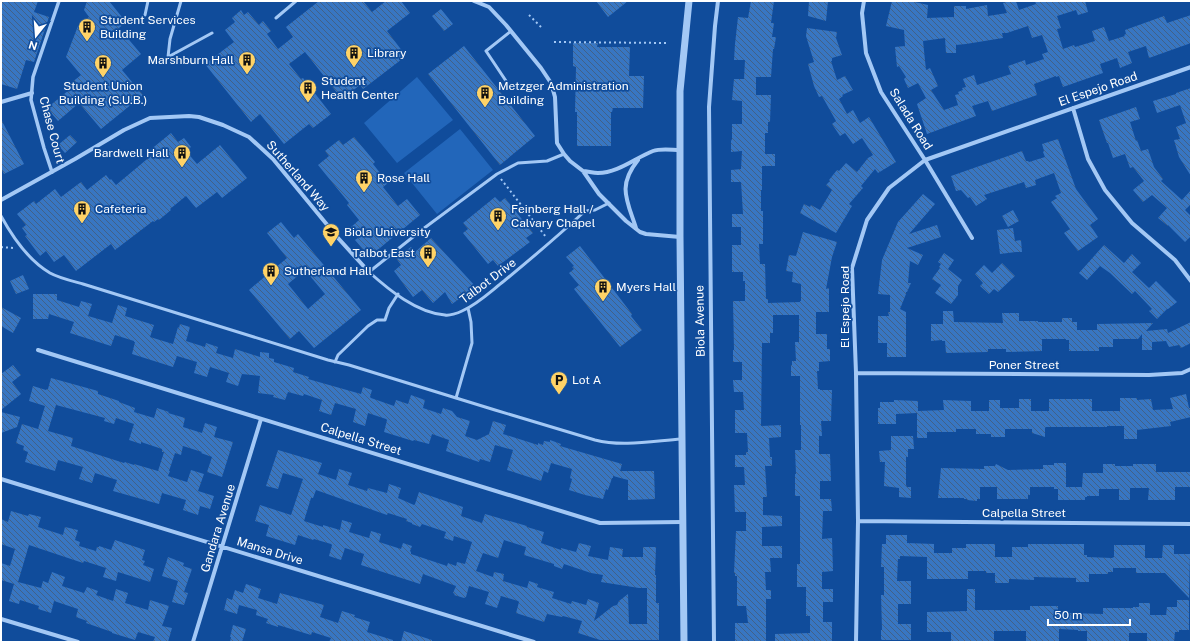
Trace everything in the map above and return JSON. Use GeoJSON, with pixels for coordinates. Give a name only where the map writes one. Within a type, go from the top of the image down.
{"type":"FeatureCollection","features":[{"type":"Feature","properties":{"kind":"street","name":"Chase Court"},"geometry":{"type":"LineString","coordinates":[[52,172],[31,100],[33,78],[59,1]]}},
{"type":"Feature","properties":{"kind":"street"},"geometry":{"type":"LineString","coordinates":[[474,1],[489,8],[511,31],[541,68],[551,83],[555,97],[557,143],[570,161],[583,170],[600,194],[626,221],[640,232],[646,234],[680,237]]}},
{"type":"Feature","properties":{"kind":"street","name":"Biola Avenue"},"geometry":{"type":"LineString","coordinates":[[684,642],[680,91],[689,1]]}},
{"type":"Feature","properties":{"kind":"street","name":"Biola Avenue"},"geometry":{"type":"LineString","coordinates":[[714,642],[709,107],[714,26],[718,1]]}},
{"type":"Feature","properties":{"kind":"street","name":"Salada Road"},"geometry":{"type":"LineString","coordinates":[[864,1],[862,13],[866,53],[881,92],[925,160],[972,238]]}},
{"type":"Feature","properties":{"kind":"street","name":"El Espejo Road"},"geometry":{"type":"LineString","coordinates":[[856,642],[858,522],[856,373],[852,268],[867,220],[889,188],[925,160],[1191,67]]}},
{"type":"Feature","properties":{"kind":"street"},"geometry":{"type":"LineString","coordinates":[[1,102],[32,93]]}},
{"type":"Feature","properties":{"kind":"street"},"geometry":{"type":"LineString","coordinates":[[1073,108],[1088,159],[1105,190],[1132,223],[1175,260],[1191,281]]}},
{"type":"Feature","properties":{"kind":"street","name":"Sutherland Way"},"geometry":{"type":"LineString","coordinates":[[1,200],[124,130],[150,118],[189,116],[199,117],[223,125],[249,137],[267,153],[293,182],[338,238],[369,272]]}},
{"type":"Feature","properties":{"kind":"street"},"geometry":{"type":"LineString","coordinates":[[583,170],[598,173],[610,171],[620,168],[653,151],[663,149],[680,150]]}},
{"type":"Feature","properties":{"kind":"street"},"geometry":{"type":"LineString","coordinates":[[636,229],[626,200],[625,190],[626,182],[633,166],[640,158]]}},
{"type":"Feature","properties":{"kind":"street","name":"Calpella Street"},"geometry":{"type":"LineString","coordinates":[[38,350],[600,523],[682,522]]}},
{"type":"Feature","properties":{"kind":"street","name":"Poner Street"},"geometry":{"type":"LineString","coordinates":[[856,373],[1149,376],[1182,373],[1191,369]]}},
{"type":"Feature","properties":{"kind":"street","name":"Gandara Avenue"},"geometry":{"type":"LineString","coordinates":[[193,642],[262,419]]}},
{"type":"Feature","properties":{"kind":"street","name":"Mansa Drive"},"geometry":{"type":"LineString","coordinates":[[1,479],[534,642]]}},
{"type":"Feature","properties":{"kind":"street","name":"Calpella Street"},"geometry":{"type":"LineString","coordinates":[[858,522],[1191,524]]}},
{"type":"Feature","properties":{"kind":"street"},"geometry":{"type":"LineString","coordinates":[[1,619],[78,642]]}},
{"type":"Feature","properties":{"kind":"lane"},"geometry":{"type":"LineString","coordinates":[[145,15],[148,1]]}},
{"type":"Feature","properties":{"kind":"lane"},"geometry":{"type":"LineString","coordinates":[[181,1],[170,38],[168,57],[212,33]]}},
{"type":"Feature","properties":{"kind":"lane"},"geometry":{"type":"LineString","coordinates":[[276,18],[296,1]]}},
{"type":"Feature","properties":{"kind":"lane"},"geometry":{"type":"LineString","coordinates":[[510,87],[486,51],[511,31]]}},
{"type":"Feature","properties":{"kind":"lane"},"geometry":{"type":"LineString","coordinates":[[369,272],[497,174],[518,163],[547,160],[564,154]]}},
{"type":"Feature","properties":{"kind":"lane","name":"Talbot Drive"},"geometry":{"type":"LineString","coordinates":[[369,272],[383,284],[417,307],[430,312],[446,315],[462,311],[481,299],[550,243],[585,211],[595,210],[609,203]]}},
{"type":"Feature","properties":{"kind":"lane"},"geometry":{"type":"LineString","coordinates":[[1,216],[22,248],[32,260],[51,273],[335,362],[605,442],[643,442],[683,439]]}},
{"type":"Feature","properties":{"kind":"lane"},"geometry":{"type":"LineString","coordinates":[[335,362],[338,355],[368,326],[377,320],[385,320],[389,308],[398,294]]}},
{"type":"Feature","properties":{"kind":"lane"},"geometry":{"type":"LineString","coordinates":[[456,398],[472,343],[471,322],[468,308]]}},
{"type":"Feature","properties":{"kind":"path"},"geometry":{"type":"LineString","coordinates":[[529,15],[543,29]]}},
{"type":"Feature","properties":{"kind":"path"},"geometry":{"type":"LineString","coordinates":[[554,42],[667,43]]}},
{"type":"Feature","properties":{"kind":"path"},"geometry":{"type":"LineString","coordinates":[[497,174],[550,243]]}},
{"type":"Feature","properties":{"kind":"path"},"geometry":{"type":"LineString","coordinates":[[1,247],[22,248]]}},
{"type":"Feature","properties":{"kind":"shaded area"},"geometry":{"type":"Polygon","coordinates":[[[417,77],[453,120],[397,163],[364,123],[417,77]]]}},
{"type":"Feature","properties":{"kind":"shaded area"},"geometry":{"type":"Polygon","coordinates":[[[460,129],[493,170],[437,214],[404,173],[460,129]]]}},
{"type":"Feature","properties":{"kind":"building"},"geometry":{"type":"Polygon","coordinates":[[[1,1],[38,1],[34,12],[49,17],[34,62],[26,60],[17,89],[1,84],[1,1]]]}},
{"type":"Feature","properties":{"kind":"building"},"geometry":{"type":"Polygon","coordinates":[[[87,1],[109,1],[126,22],[119,28],[141,54],[122,70],[143,95],[101,129],[79,103],[58,121],[47,108],[69,90],[66,87],[81,75],[66,57],[78,26],[89,17],[84,10],[87,1]]]}},
{"type":"Feature","properties":{"kind":"building"},"geometry":{"type":"Polygon","coordinates":[[[319,1],[363,1],[372,12],[386,1],[401,1],[410,13],[387,31],[406,56],[363,89],[360,85],[342,99],[305,52],[289,64],[301,79],[303,78],[331,114],[313,128],[309,124],[284,144],[260,114],[251,122],[205,64],[234,42],[225,30],[235,22],[232,18],[241,10],[244,15],[248,12],[259,25],[263,21],[271,31],[267,34],[278,49],[293,37],[286,27],[319,1]]]}},
{"type":"Feature","properties":{"kind":"building"},"geometry":{"type":"Polygon","coordinates":[[[596,1],[628,1],[608,17],[596,1]]]}},
{"type":"Feature","properties":{"kind":"building"},"geometry":{"type":"Polygon","coordinates":[[[751,1],[774,1],[771,23],[774,23],[772,37],[776,37],[773,49],[771,77],[756,77],[756,95],[771,95],[770,122],[768,122],[768,133],[765,133],[765,154],[775,154],[775,166],[762,166],[761,211],[763,211],[763,244],[759,244],[760,264],[765,264],[766,299],[768,299],[768,303],[801,301],[801,284],[792,282],[793,272],[786,271],[789,255],[796,256],[803,232],[837,242],[832,257],[826,289],[829,288],[829,312],[816,312],[816,334],[827,334],[827,349],[830,349],[830,361],[819,362],[819,371],[817,371],[818,389],[832,390],[831,421],[821,421],[822,436],[819,436],[819,454],[830,454],[831,481],[820,481],[820,499],[831,499],[832,511],[823,511],[822,539],[832,538],[833,571],[822,572],[822,589],[833,589],[833,602],[823,602],[823,622],[832,622],[832,642],[775,642],[775,634],[810,633],[810,616],[806,616],[806,587],[797,587],[797,564],[800,564],[800,496],[795,496],[795,450],[801,450],[800,376],[791,376],[791,365],[792,361],[796,361],[795,342],[799,342],[799,315],[773,315],[773,333],[770,333],[770,343],[762,343],[761,426],[781,425],[781,437],[769,438],[772,466],[765,466],[767,497],[763,497],[763,515],[782,516],[782,526],[762,527],[762,546],[782,546],[782,558],[770,558],[771,572],[765,572],[766,590],[771,590],[771,599],[766,599],[766,642],[735,642],[735,623],[748,623],[746,606],[737,606],[737,576],[735,576],[734,573],[736,531],[746,531],[746,512],[735,512],[734,485],[745,485],[744,467],[735,467],[735,455],[746,455],[746,452],[748,452],[747,433],[735,433],[735,410],[744,410],[743,392],[734,392],[733,380],[742,380],[742,362],[733,362],[733,301],[745,301],[745,281],[743,281],[743,272],[732,272],[732,245],[741,245],[741,227],[732,227],[732,214],[743,214],[741,182],[731,182],[731,170],[741,169],[742,151],[731,152],[731,141],[732,124],[742,124],[742,101],[732,100],[734,79],[744,79],[745,60],[734,60],[738,17],[748,18],[751,1]]]}},
{"type":"Feature","properties":{"kind":"building"},"geometry":{"type":"Polygon","coordinates":[[[809,1],[828,1],[826,21],[808,16],[809,1]]]}},
{"type":"Feature","properties":{"kind":"building"},"geometry":{"type":"Polygon","coordinates":[[[892,1],[910,1],[928,5],[927,18],[954,17],[954,6],[966,6],[966,9],[987,5],[988,16],[1007,13],[1003,3],[1010,1],[1016,1],[1019,10],[1036,4],[1035,1],[1085,1],[1088,12],[1078,15],[1076,10],[1057,16],[1061,28],[1057,29],[1063,49],[1074,45],[1075,47],[1095,41],[1092,31],[1104,27],[1109,41],[1125,36],[1125,30],[1164,16],[1167,23],[1191,15],[1191,43],[1149,58],[1146,46],[1128,52],[1132,63],[1120,68],[1117,58],[1100,64],[1103,73],[1063,87],[1059,76],[1056,76],[1034,84],[1037,95],[992,111],[988,101],[972,106],[976,116],[927,134],[917,104],[926,98],[918,83],[908,88],[904,79],[906,77],[899,66],[897,67],[895,47],[905,46],[904,30],[886,26],[892,1]],[[1028,26],[1007,33],[1002,33],[1003,38],[956,45],[956,53],[946,53],[945,38],[923,41],[926,70],[930,68],[938,86],[931,90],[944,110],[958,105],[955,95],[959,94],[958,92],[963,90],[962,88],[966,87],[963,79],[974,75],[977,85],[1011,74],[1008,66],[1025,60],[1026,65],[1044,59],[1042,54],[1048,52],[1042,35],[1032,38],[1028,26]]]}},
{"type":"Feature","properties":{"kind":"building"},"geometry":{"type":"Polygon","coordinates":[[[441,9],[453,24],[444,31],[432,16],[441,9]]]}},
{"type":"Feature","properties":{"kind":"building"},"geometry":{"type":"Polygon","coordinates":[[[807,28],[837,32],[836,38],[842,55],[832,58],[831,61],[837,80],[845,76],[853,90],[842,95],[843,96],[839,99],[847,114],[853,110],[860,123],[869,117],[896,162],[878,173],[875,169],[861,186],[863,188],[849,204],[852,206],[836,233],[800,213],[804,204],[810,207],[811,205],[820,210],[832,190],[826,185],[837,170],[839,171],[846,163],[857,172],[868,158],[873,155],[862,138],[853,144],[845,133],[840,136],[832,124],[836,121],[822,96],[819,97],[814,86],[808,64],[814,62],[806,36],[807,28]]]}},
{"type":"Feature","properties":{"kind":"building"},"geometry":{"type":"Polygon","coordinates":[[[573,43],[598,43],[597,47],[630,47],[629,76],[644,76],[643,108],[613,108],[611,112],[611,146],[577,146],[577,112],[575,112],[576,67],[573,66],[573,43]]]}},
{"type":"Feature","properties":{"kind":"building","name":"Metzger Administration Building"},"geometry":{"type":"Polygon","coordinates":[[[464,46],[535,136],[500,165],[428,74],[464,46]]]}},
{"type":"Feature","properties":{"kind":"building"},"geometry":{"type":"Polygon","coordinates":[[[1191,88],[1191,176],[1179,157],[1174,140],[1180,139],[1176,127],[1186,123],[1180,105],[1157,113],[1153,101],[1191,88]]]}},
{"type":"Feature","properties":{"kind":"building"},"geometry":{"type":"Polygon","coordinates":[[[1136,107],[1140,119],[1130,122],[1141,151],[1148,149],[1154,167],[1163,179],[1161,181],[1182,200],[1191,190],[1191,204],[1185,210],[1191,216],[1191,236],[1185,242],[1168,225],[1158,218],[1167,208],[1152,195],[1143,202],[1133,190],[1144,181],[1133,167],[1130,168],[1125,154],[1113,158],[1107,143],[1099,120],[1136,107]]]}},
{"type":"Feature","properties":{"kind":"building"},"geometry":{"type":"Polygon","coordinates":[[[1,119],[24,164],[4,174],[1,168],[1,119]]]}},
{"type":"Feature","properties":{"kind":"building"},"geometry":{"type":"Polygon","coordinates":[[[171,133],[178,142],[184,138],[191,147],[186,151],[197,164],[220,145],[247,178],[222,198],[217,192],[196,208],[186,196],[159,220],[153,221],[115,250],[111,244],[76,271],[64,255],[54,262],[46,251],[40,256],[25,236],[27,235],[22,228],[26,225],[17,214],[34,201],[36,204],[55,189],[61,197],[81,182],[87,190],[106,175],[116,185],[152,155],[149,151],[171,133]]]}},
{"type":"Feature","properties":{"kind":"building"},"geometry":{"type":"Polygon","coordinates":[[[70,135],[77,142],[65,153],[58,145],[70,135]]]}},
{"type":"Feature","properties":{"kind":"building","name":"Rose Hall"},"geometry":{"type":"Polygon","coordinates":[[[354,137],[375,162],[373,164],[388,183],[383,187],[398,206],[407,199],[420,215],[369,257],[355,240],[358,238],[350,228],[359,220],[347,205],[349,203],[318,165],[329,156],[325,151],[339,140],[343,145],[354,137]]]}},
{"type":"Feature","properties":{"kind":"building"},"geometry":{"type":"Polygon","coordinates":[[[1058,139],[1076,189],[1098,219],[1090,225],[1098,237],[1078,251],[1064,233],[1070,229],[1051,202],[1057,198],[1055,196],[1061,193],[1054,173],[1035,180],[1036,185],[1026,188],[1024,182],[984,195],[987,199],[976,206],[970,197],[968,198],[961,190],[956,191],[951,176],[1022,151],[1026,161],[1029,162],[1045,157],[1042,144],[1058,139]]]}},
{"type":"Feature","properties":{"kind":"building"},"geometry":{"type":"Polygon","coordinates":[[[923,194],[935,204],[909,234],[937,225],[941,237],[907,248],[923,255],[918,265],[910,261],[908,283],[911,283],[900,309],[906,312],[906,357],[887,357],[887,343],[878,343],[878,316],[889,316],[888,312],[890,312],[890,295],[878,294],[882,260],[898,222],[923,194]]]}},
{"type":"Feature","properties":{"kind":"building","name":"Feinberg Hall / Calvary Chapel"},"geometry":{"type":"Polygon","coordinates":[[[495,197],[500,202],[505,198],[533,233],[526,238],[530,242],[498,266],[493,260],[488,264],[463,233],[468,229],[463,223],[495,197]]]}},
{"type":"Feature","properties":{"kind":"building"},"geometry":{"type":"Polygon","coordinates":[[[1013,210],[1019,221],[1008,227],[1002,216],[1013,210]]]}},
{"type":"Feature","properties":{"kind":"building","name":"Sutherland Hall"},"geometry":{"type":"Polygon","coordinates":[[[281,222],[294,238],[298,234],[361,310],[314,348],[299,331],[290,339],[249,290],[287,258],[267,233],[281,222]],[[305,270],[288,284],[308,309],[325,294],[305,270]]]}},
{"type":"Feature","properties":{"kind":"building"},"geometry":{"type":"Polygon","coordinates":[[[1013,228],[1015,241],[1021,240],[1022,252],[1000,254],[997,230],[1013,228]]]}},
{"type":"Feature","properties":{"kind":"building","name":"Talbot East"},"geometry":{"type":"Polygon","coordinates":[[[431,238],[476,287],[452,304],[445,292],[433,303],[422,290],[413,297],[394,271],[401,265],[396,258],[411,247],[415,252],[431,238]]]}},
{"type":"Feature","properties":{"kind":"building"},"geometry":{"type":"Polygon","coordinates":[[[1104,245],[1124,263],[1132,254],[1141,263],[1132,272],[1149,288],[1156,281],[1177,302],[1157,319],[1149,311],[1152,309],[1135,291],[1132,294],[1110,273],[1100,266],[1087,280],[1079,273],[1104,245]]]}},
{"type":"Feature","properties":{"kind":"building","name":"Myers Hall"},"geometry":{"type":"Polygon","coordinates":[[[580,246],[632,314],[631,316],[642,330],[620,347],[574,289],[579,285],[569,273],[574,269],[572,267],[574,266],[566,257],[580,246]]]}},
{"type":"Feature","properties":{"kind":"building"},"geometry":{"type":"Polygon","coordinates":[[[944,253],[954,260],[948,269],[962,280],[958,286],[958,295],[951,304],[935,293],[941,285],[932,279],[940,268],[939,267],[941,264],[938,262],[944,253]]]}},
{"type":"Feature","properties":{"kind":"building"},"geometry":{"type":"Polygon","coordinates":[[[1002,263],[1015,276],[998,292],[994,289],[989,294],[980,286],[983,283],[975,274],[984,265],[992,273],[1002,263]]]}},
{"type":"Feature","properties":{"kind":"building"},"geometry":{"type":"Polygon","coordinates":[[[23,275],[29,289],[16,294],[10,281],[23,275]]]}},
{"type":"Feature","properties":{"kind":"building"},"geometry":{"type":"Polygon","coordinates":[[[33,294],[57,294],[57,300],[79,307],[81,301],[92,304],[88,316],[112,323],[118,305],[127,308],[125,316],[154,325],[150,337],[173,344],[180,324],[190,327],[186,341],[205,347],[206,343],[218,347],[216,353],[233,358],[235,349],[260,357],[260,352],[269,353],[269,358],[274,359],[274,362],[294,368],[293,372],[309,377],[308,379],[361,394],[363,387],[372,390],[371,398],[394,406],[396,400],[408,404],[411,395],[425,400],[423,408],[441,414],[443,408],[452,411],[457,417],[470,421],[465,436],[477,440],[489,434],[493,421],[506,425],[503,434],[538,445],[538,443],[543,445],[544,441],[550,442],[550,440],[561,444],[560,446],[622,464],[620,471],[654,471],[655,499],[628,500],[628,480],[613,476],[608,490],[606,489],[603,499],[585,495],[569,490],[572,479],[570,478],[572,469],[551,463],[548,473],[544,471],[541,481],[507,470],[513,450],[495,445],[490,462],[480,459],[479,462],[446,451],[449,440],[432,434],[429,444],[413,441],[384,432],[387,420],[368,413],[365,426],[353,422],[356,409],[335,403],[331,415],[319,411],[322,400],[304,394],[303,396],[288,392],[285,400],[273,397],[274,395],[258,393],[260,376],[242,374],[238,386],[226,382],[229,373],[210,367],[207,377],[194,373],[197,362],[177,356],[173,367],[132,354],[134,341],[115,335],[111,346],[70,333],[74,322],[49,314],[48,319],[33,319],[33,294]]]}},
{"type":"Feature","properties":{"kind":"building"},"geometry":{"type":"Polygon","coordinates":[[[1,307],[21,318],[13,333],[1,326],[1,307]]]}},
{"type":"Feature","properties":{"kind":"building"},"geometry":{"type":"Polygon","coordinates":[[[943,311],[953,311],[954,322],[1003,323],[1002,313],[1019,313],[1019,321],[1062,322],[1062,318],[1072,318],[1072,322],[1077,322],[1077,330],[1097,330],[1097,324],[1153,323],[1146,331],[1167,329],[1168,333],[1191,322],[1191,343],[1181,348],[1179,345],[1169,347],[1166,341],[1152,342],[1152,350],[1142,350],[1142,334],[1138,339],[1113,339],[1113,347],[1099,347],[1099,351],[1069,351],[1069,340],[1042,339],[1042,351],[1006,352],[1006,349],[988,349],[988,352],[946,353],[945,341],[931,341],[931,324],[943,324],[943,311]]]}},
{"type":"Feature","properties":{"kind":"building"},"geometry":{"type":"Polygon","coordinates":[[[13,365],[21,375],[12,382],[21,394],[1,410],[1,374],[13,365]]]}},
{"type":"Feature","properties":{"kind":"building"},"geometry":{"type":"Polygon","coordinates":[[[51,378],[98,391],[98,394],[135,408],[134,412],[154,418],[157,408],[169,412],[168,413],[185,418],[183,427],[202,433],[205,423],[217,427],[214,437],[233,442],[222,477],[207,472],[212,457],[183,446],[181,455],[175,453],[168,476],[187,482],[191,470],[204,474],[198,491],[214,496],[210,509],[200,506],[198,515],[183,510],[186,500],[162,493],[159,504],[113,491],[117,480],[95,473],[92,483],[79,479],[83,467],[58,460],[55,471],[25,462],[28,452],[23,450],[24,446],[16,443],[22,424],[38,429],[45,406],[29,401],[33,386],[46,390],[48,389],[51,378]],[[56,405],[48,431],[73,438],[71,446],[124,463],[134,464],[158,471],[164,452],[162,452],[162,449],[141,442],[141,444],[129,440],[134,424],[116,418],[114,424],[104,421],[105,418],[56,405]]]}},
{"type":"Feature","properties":{"kind":"building"},"geometry":{"type":"Polygon","coordinates":[[[1186,394],[1189,408],[1191,408],[1191,417],[1170,422],[1171,426],[1137,430],[1137,439],[1124,439],[1124,426],[1046,427],[1045,437],[1032,433],[1032,429],[1005,429],[1005,437],[991,437],[991,434],[976,434],[976,429],[956,429],[956,432],[927,432],[927,438],[917,438],[917,413],[896,414],[896,424],[878,424],[878,408],[880,408],[880,402],[894,402],[894,400],[918,401],[918,411],[944,410],[943,400],[971,401],[971,411],[989,411],[989,400],[1000,400],[1000,408],[1019,408],[1019,399],[1031,399],[1031,411],[1049,411],[1049,399],[1092,399],[1092,411],[1120,411],[1120,398],[1137,398],[1137,400],[1151,399],[1153,410],[1173,409],[1170,398],[1186,394]]]}},
{"type":"Feature","properties":{"kind":"building"},"geometry":{"type":"Polygon","coordinates":[[[1,412],[20,417],[17,427],[1,433],[1,412]]]}},
{"type":"Feature","properties":{"kind":"building"},"geometry":{"type":"Polygon","coordinates":[[[891,436],[913,436],[914,449],[908,449],[908,457],[906,457],[906,485],[907,487],[911,487],[911,498],[899,497],[899,488],[884,486],[885,462],[880,462],[879,451],[891,450],[891,436]]]}},
{"type":"Feature","properties":{"kind":"building"},"geometry":{"type":"Polygon","coordinates":[[[278,450],[322,463],[318,474],[336,480],[339,469],[352,473],[348,485],[367,491],[368,488],[387,493],[389,484],[401,488],[398,498],[414,505],[419,492],[463,507],[461,516],[482,523],[485,514],[544,532],[541,543],[561,550],[561,548],[576,552],[579,543],[591,546],[588,556],[608,560],[610,547],[623,549],[622,557],[643,557],[643,547],[656,547],[655,575],[656,603],[659,603],[659,640],[600,640],[578,633],[582,621],[547,614],[544,622],[516,613],[518,601],[501,596],[497,608],[485,604],[489,592],[469,586],[466,597],[464,598],[454,595],[455,594],[453,593],[456,586],[423,574],[420,584],[361,565],[364,554],[345,548],[341,560],[329,556],[331,544],[298,535],[295,545],[266,536],[269,525],[255,521],[260,505],[291,515],[303,479],[283,473],[278,489],[266,486],[278,450]],[[316,490],[313,498],[311,498],[304,521],[323,527],[323,525],[340,530],[342,520],[352,523],[349,532],[369,538],[371,531],[381,534],[379,542],[401,549],[403,543],[412,546],[410,551],[411,554],[447,566],[448,563],[456,566],[457,562],[465,564],[472,542],[454,536],[453,541],[444,538],[446,532],[422,524],[420,527],[406,521],[407,519],[388,513],[387,515],[316,490]],[[504,540],[498,558],[483,553],[476,571],[493,577],[494,572],[504,574],[503,581],[527,588],[529,581],[538,584],[537,587],[554,592],[552,598],[571,604],[572,601],[586,605],[588,599],[599,603],[594,621],[613,606],[617,605],[619,601],[628,594],[629,624],[647,624],[647,588],[601,582],[603,575],[591,573],[564,564],[562,569],[554,566],[554,564],[524,555],[526,547],[504,540]]]}},
{"type":"Feature","properties":{"kind":"building"},"geometry":{"type":"Polygon","coordinates":[[[1054,463],[1066,463],[1066,487],[1082,487],[1083,473],[1103,473],[1103,464],[1133,466],[1133,464],[1156,464],[1156,472],[1190,472],[1190,487],[1175,487],[1175,500],[1148,500],[1149,488],[1130,488],[1130,500],[1119,500],[1119,489],[1099,489],[1099,496],[1087,496],[1085,497],[1085,500],[1058,500],[1058,489],[1054,489],[1054,487],[1030,487],[1030,495],[1028,495],[1028,499],[997,499],[997,487],[980,487],[980,499],[977,499],[977,501],[967,500],[964,498],[938,498],[941,468],[984,469],[984,466],[995,466],[996,464],[1008,470],[1043,469],[1043,465],[1054,465],[1054,463]]]}},
{"type":"Feature","properties":{"kind":"building"},"geometry":{"type":"Polygon","coordinates":[[[11,511],[28,516],[29,514],[41,517],[38,527],[63,535],[65,527],[78,530],[75,540],[80,542],[79,546],[96,551],[97,547],[99,546],[111,550],[115,540],[145,550],[142,560],[145,561],[143,565],[154,569],[150,582],[118,572],[116,581],[103,577],[106,568],[84,561],[83,563],[29,545],[18,582],[41,588],[43,581],[48,583],[52,572],[65,577],[62,586],[84,593],[87,587],[98,591],[96,595],[113,601],[116,589],[128,593],[125,603],[148,610],[150,600],[169,606],[162,626],[172,628],[168,642],[153,642],[155,637],[138,632],[135,640],[112,633],[86,623],[87,621],[76,617],[78,609],[54,601],[51,613],[38,609],[39,606],[20,600],[19,604],[9,601],[14,584],[1,580],[1,563],[10,566],[15,549],[1,544],[1,519],[8,522],[11,511]]]}},
{"type":"Feature","properties":{"kind":"building"},"geometry":{"type":"Polygon","coordinates":[[[886,535],[907,535],[907,543],[934,544],[934,553],[952,553],[952,548],[966,548],[966,544],[995,544],[995,557],[1012,557],[1012,547],[1028,547],[1028,544],[1084,544],[1084,555],[1087,555],[1087,557],[1112,558],[1114,557],[1114,545],[1145,545],[1145,558],[1162,558],[1163,545],[1174,545],[1174,554],[1190,554],[1189,598],[1165,573],[1136,573],[1136,568],[1113,568],[1113,572],[1108,572],[1108,574],[1089,574],[1089,582],[1076,582],[1076,578],[1034,577],[1034,580],[1009,579],[1009,583],[995,583],[995,573],[986,573],[986,571],[968,571],[968,579],[927,579],[927,557],[900,556],[900,559],[898,559],[897,581],[911,581],[911,604],[898,604],[898,624],[911,624],[911,640],[882,640],[881,595],[884,595],[884,567],[881,567],[882,544],[886,544],[886,535]]]}},
{"type":"Feature","properties":{"kind":"building"},"geometry":{"type":"Polygon","coordinates":[[[168,557],[184,563],[183,566],[192,569],[184,592],[188,593],[184,605],[172,602],[178,581],[162,576],[168,557]]]}},
{"type":"Feature","properties":{"kind":"building"},"geometry":{"type":"Polygon","coordinates":[[[246,584],[261,589],[258,598],[277,604],[280,593],[324,605],[320,617],[338,623],[342,611],[355,615],[354,617],[370,622],[367,632],[393,640],[393,642],[329,642],[331,638],[312,632],[311,635],[266,623],[268,619],[256,615],[257,610],[239,605],[237,614],[224,610],[227,598],[232,600],[235,590],[243,593],[246,584]]]}},
{"type":"Feature","properties":{"kind":"building"},"geometry":{"type":"Polygon","coordinates":[[[967,589],[975,589],[975,610],[1030,610],[1030,606],[1058,606],[1058,612],[1103,614],[1103,608],[1133,608],[1139,607],[1139,603],[1150,603],[1150,615],[1166,615],[1167,607],[1177,607],[1177,600],[1189,600],[1189,630],[1179,630],[1179,632],[1175,632],[1174,642],[1147,642],[1147,633],[1129,633],[1129,641],[1087,642],[1087,631],[1059,629],[1059,642],[1026,642],[1026,631],[994,631],[994,641],[951,641],[951,632],[927,632],[927,612],[967,611],[967,589]]]}},
{"type":"Feature","properties":{"kind":"building"},"geometry":{"type":"Polygon","coordinates":[[[233,625],[246,629],[242,642],[230,642],[233,625]]]}},
{"type":"Feature","properties":{"kind":"building"},"geometry":{"type":"Polygon","coordinates":[[[404,631],[432,640],[432,642],[401,642],[404,631]]]}},
{"type":"Feature","properties":{"kind":"place","name":"Student Services Building"},"geometry":{"type":"Point","coordinates":[87,42]}},
{"type":"Feature","properties":{"kind":"place","name":"Library"},"geometry":{"type":"Point","coordinates":[354,68]}},
{"type":"Feature","properties":{"kind":"place","name":"Marshburn Hall"},"geometry":{"type":"Point","coordinates":[247,75]}},
{"type":"Feature","properties":{"kind":"place","name":"Student Union Building (S.U.B.)"},"geometry":{"type":"Point","coordinates":[103,78]}},
{"type":"Feature","properties":{"kind":"place","name":"Student Health Center"},"geometry":{"type":"Point","coordinates":[308,103]}},
{"type":"Feature","properties":{"kind":"place","name":"Metzger Administration Building"},"geometry":{"type":"Point","coordinates":[485,108]}},
{"type":"Feature","properties":{"kind":"place","name":"Bardwell Hall"},"geometry":{"type":"Point","coordinates":[182,168]}},
{"type":"Feature","properties":{"kind":"place","name":"Rose Hall"},"geometry":{"type":"Point","coordinates":[364,193]}},
{"type":"Feature","properties":{"kind":"place","name":"Cafeteria"},"geometry":{"type":"Point","coordinates":[82,224]}},
{"type":"Feature","properties":{"kind":"place","name":"Feinberg Hall / Calvary Chapel"},"geometry":{"type":"Point","coordinates":[498,231]}},
{"type":"Feature","properties":{"kind":"place","name":"Biola University"},"geometry":{"type":"Point","coordinates":[331,247]}},
{"type":"Feature","properties":{"kind":"place","name":"Talbot East"},"geometry":{"type":"Point","coordinates":[428,268]}},
{"type":"Feature","properties":{"kind":"place","name":"Sutherland Hall"},"geometry":{"type":"Point","coordinates":[271,286]}},
{"type":"Feature","properties":{"kind":"place","name":"Myers Hall"},"geometry":{"type":"Point","coordinates":[603,302]}},
{"type":"Feature","properties":{"kind":"place","name":"Lot A"},"geometry":{"type":"Point","coordinates":[559,395]}}]}
